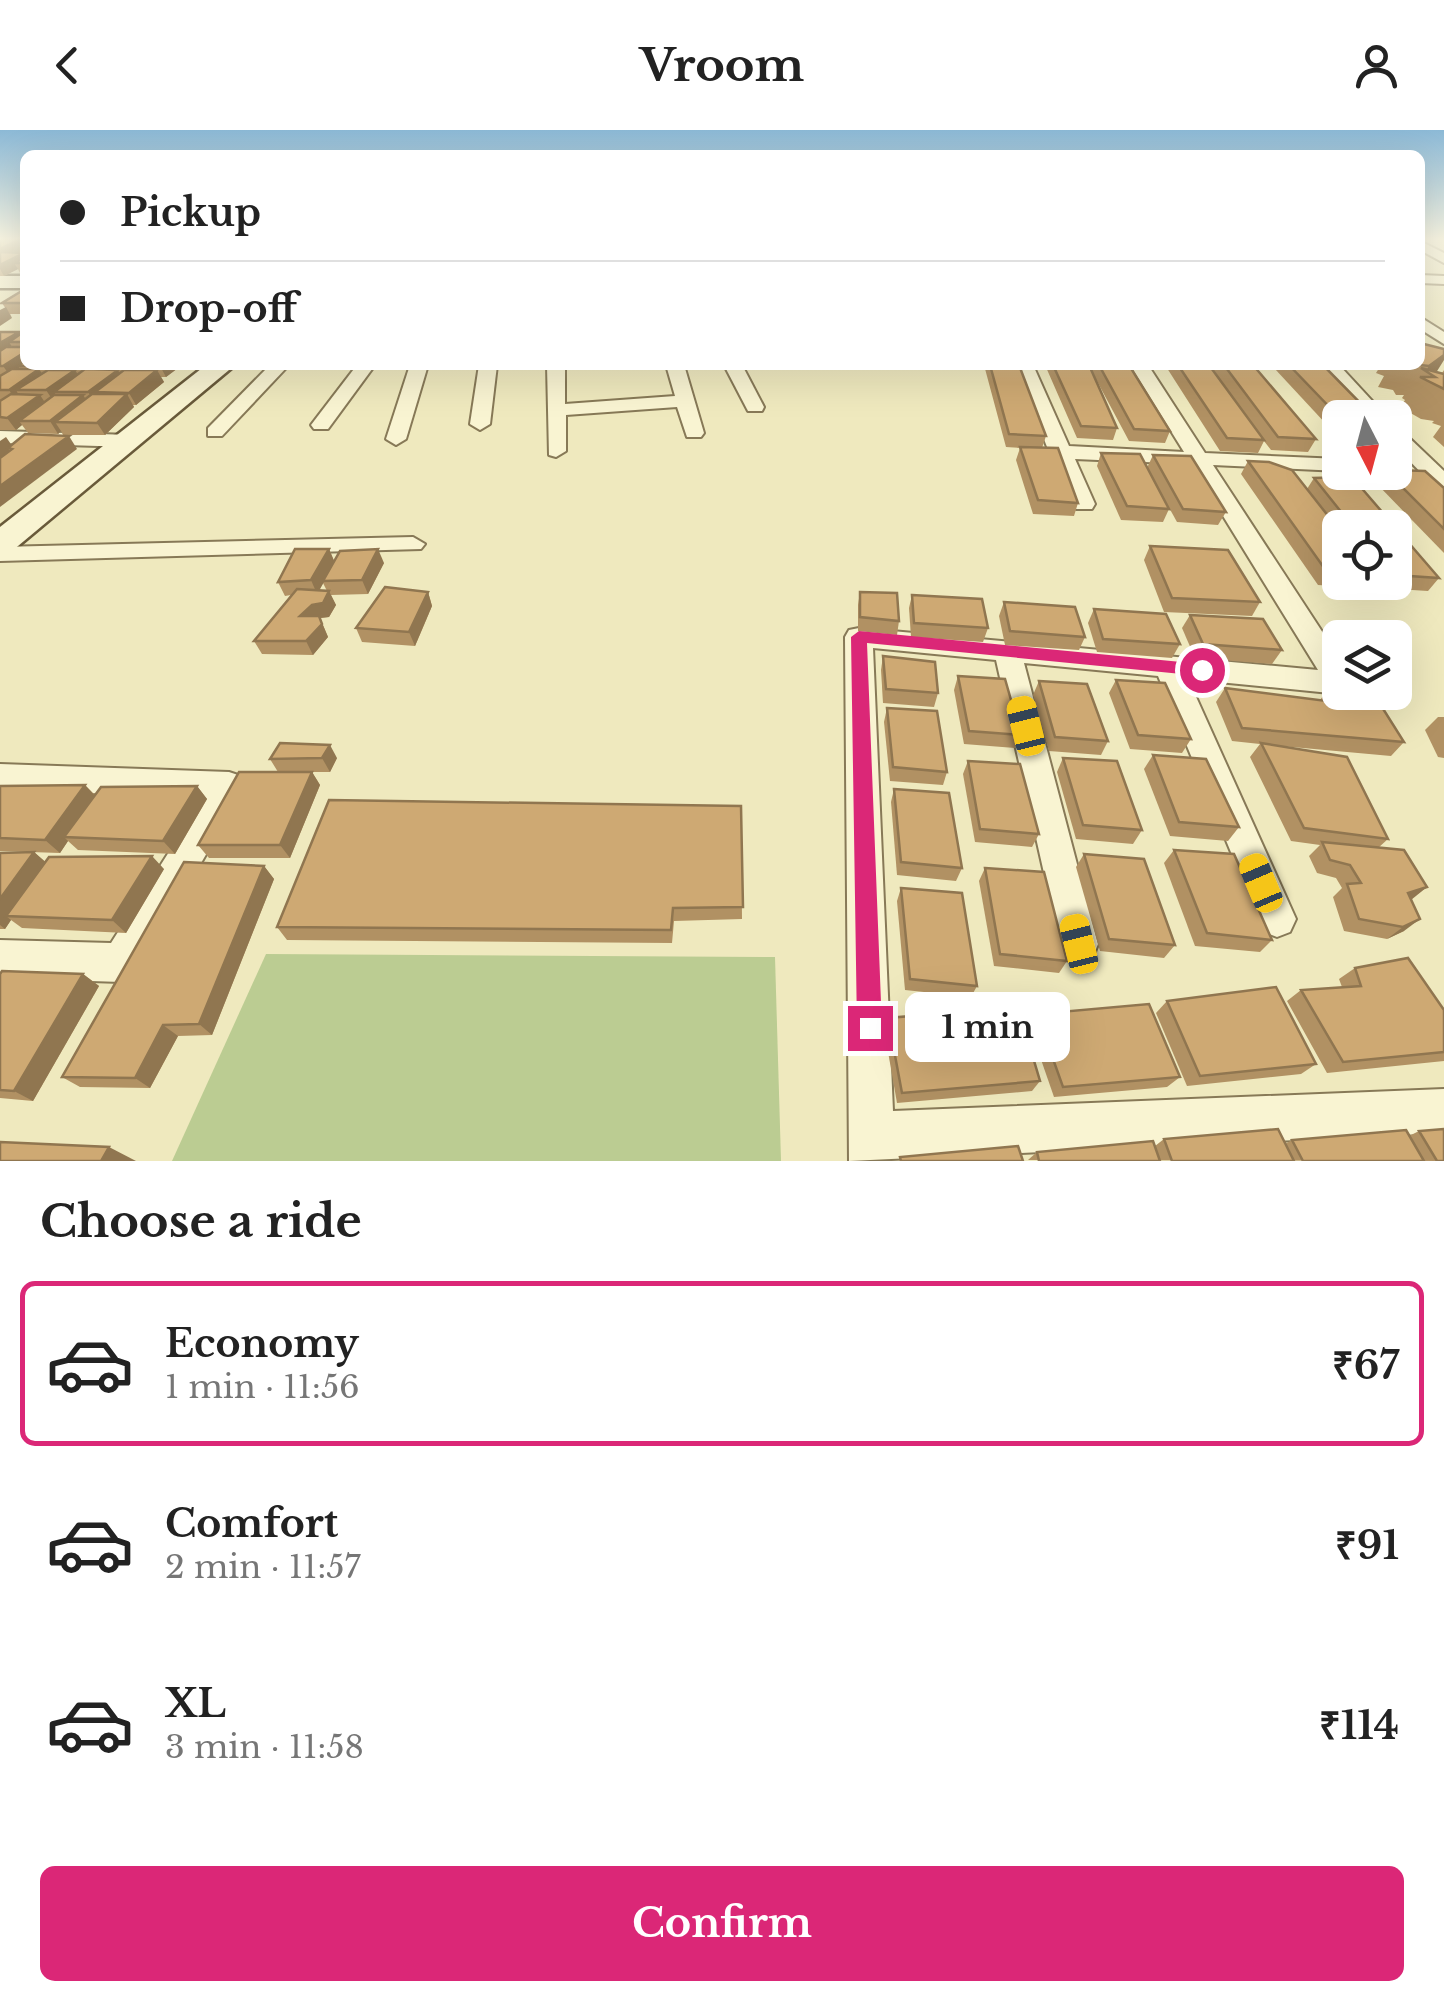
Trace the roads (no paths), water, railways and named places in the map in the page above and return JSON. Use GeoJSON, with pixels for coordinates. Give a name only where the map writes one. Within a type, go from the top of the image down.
{"type":"FeatureCollection","features":[{"type":"Feature","properties":{"kind":"street"},"geometry":{"type":"LineString","coordinates":[[0,544],[118,441],[191,370]]}},
{"type":"Feature","properties":{"kind":"street"},"geometry":{"type":"LineString","coordinates":[[0,523],[215,370]]}},
{"type":"Feature","properties":{"kind":"street"},"geometry":{"type":"LineString","coordinates":[[214,432],[275,370]]}},
{"type":"Feature","properties":{"kind":"street"},"geometry":{"type":"LineString","coordinates":[[321,425],[362,370]]}},
{"type":"Feature","properties":{"kind":"street"},"geometry":{"type":"LineString","coordinates":[[396,438],[417,370]]}},
{"type":"Feature","properties":{"kind":"street"},"geometry":{"type":"LineString","coordinates":[[480,424],[487,370]]}},
{"type":"Feature","properties":{"kind":"street"},"geometry":{"type":"LineString","coordinates":[[556,370],[556,451]]}},
{"type":"Feature","properties":{"kind":"street"},"geometry":{"type":"LineString","coordinates":[[677,370],[694,433]]}},
{"type":"Feature","properties":{"kind":"street"},"geometry":{"type":"LineString","coordinates":[[736,370],[754,407]]}},
{"type":"Feature","properties":{"kind":"street"},"geometry":{"type":"LineString","coordinates":[[1026,370],[1084,504]]}},
{"type":"Feature","properties":{"kind":"street"},"geometry":{"type":"LineString","coordinates":[[1142,370],[1322,655]]}},
{"type":"Feature","properties":{"kind":"street"},"geometry":{"type":"LineString","coordinates":[[1335,370],[1362,400]]}},
{"type":"Feature","properties":{"kind":"street"},"geometry":{"type":"LineString","coordinates":[[556,410],[686,401]]}},
{"type":"Feature","properties":{"kind":"street"},"geometry":{"type":"LineString","coordinates":[[6,438],[40,417]]}},
{"type":"Feature","properties":{"kind":"street"},"geometry":{"type":"LineString","coordinates":[[6,438],[118,441]]}},
{"type":"Feature","properties":{"kind":"street"},"geometry":{"type":"LineString","coordinates":[[1059,452],[1322,463]]}},
{"type":"Feature","properties":{"kind":"street"},"geometry":{"type":"LineString","coordinates":[[1412,453],[1444,484]]}},
{"type":"Feature","properties":{"kind":"street"},"geometry":{"type":"LineString","coordinates":[[1412,468],[1426,468]]}},
{"type":"Feature","properties":{"kind":"street"},"geometry":{"type":"LineString","coordinates":[[0,554],[413,544]]}},
{"type":"Feature","properties":{"kind":"street"},"geometry":{"type":"LineString","coordinates":[[1322,681],[859,637],[870,956],[871,1148],[1444,1110]]}},
{"type":"Feature","properties":{"kind":"street"},"geometry":{"type":"LineString","coordinates":[[1008,653],[1079,944]]}},
{"type":"Feature","properties":{"kind":"street"},"geometry":{"type":"LineString","coordinates":[[1168,666],[1277,919]]}},
{"type":"Feature","properties":{"kind":"street"},"geometry":{"type":"LineString","coordinates":[[0,777],[228,785],[121,963],[0,958]]}}]}
